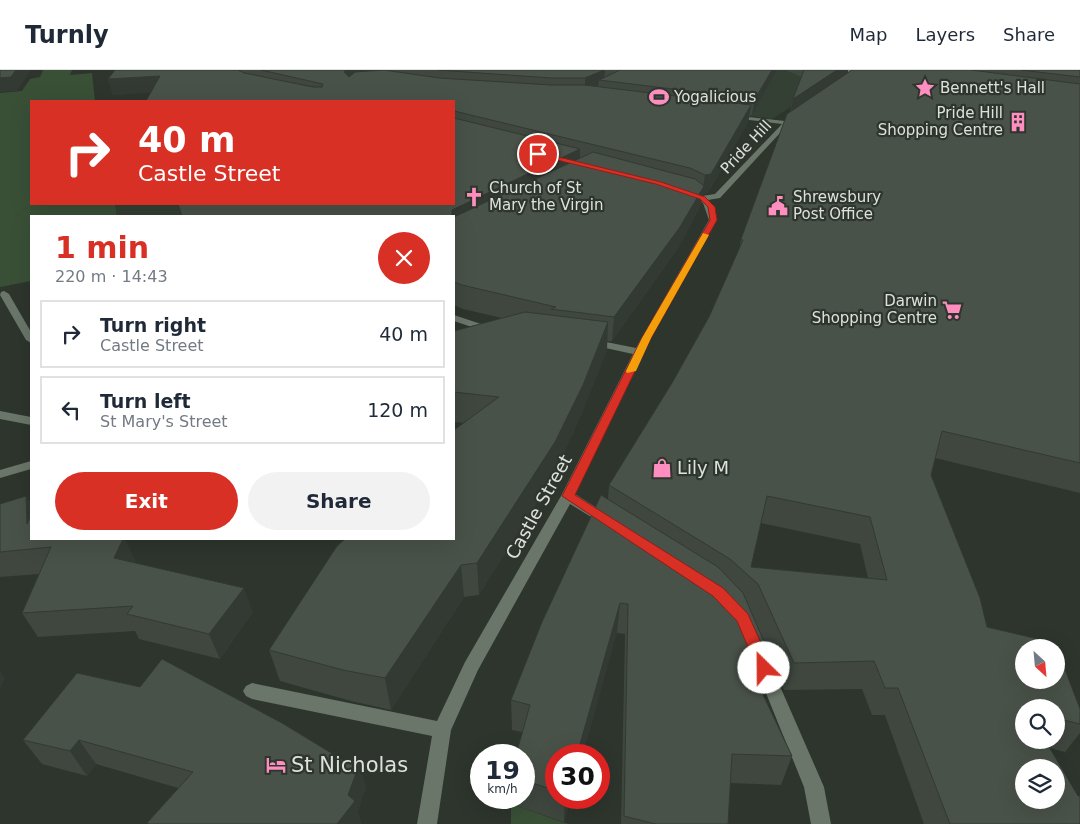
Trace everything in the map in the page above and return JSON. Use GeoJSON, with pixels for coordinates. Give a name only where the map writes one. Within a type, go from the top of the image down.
{"type":"FeatureCollection","features":[{"type":"Feature","properties":{"kind":"street"},"geometry":{"type":"LineString","coordinates":[[820,70],[853,71],[852,76],[848,80]]}},
{"type":"Feature","properties":{"kind":"street"},"geometry":{"type":"LineString","coordinates":[[721,114],[786,123]]}},
{"type":"Feature","properties":{"kind":"street","name":"Pride Hill"},"geometry":{"type":"LineString","coordinates":[[702,198],[717,196],[786,123],[793,118]]}},
{"type":"Feature","properties":{"kind":"street"},"geometry":{"type":"LineString","coordinates":[[684,191],[702,198]]}},
{"type":"Feature","properties":{"kind":"street","name":"Castle Street"},"geometry":{"type":"LineString","coordinates":[[427,824],[442,730],[472,667],[568,496],[640,352],[713,220],[711,207],[702,198]]}},
{"type":"Feature","properties":{"kind":"street"},"geometry":{"type":"LineString","coordinates":[[4,294],[30,338]]}},
{"type":"Feature","properties":{"kind":"street"},"geometry":{"type":"LineString","coordinates":[[455,318],[499,333],[483,341]]}},
{"type":"Feature","properties":{"kind":"street"},"geometry":{"type":"LineString","coordinates":[[581,341],[640,352]]}},
{"type":"Feature","properties":{"kind":"street"},"geometry":{"type":"LineString","coordinates":[[0,415],[30,421]]}},
{"type":"Feature","properties":{"kind":"street"},"geometry":{"type":"LineString","coordinates":[[0,474],[30,465]]}},
{"type":"Feature","properties":{"kind":"street"},"geometry":{"type":"LineString","coordinates":[[568,496],[623,531]]}},
{"type":"Feature","properties":{"kind":"street"},"geometry":{"type":"LineString","coordinates":[[754,644],[814,787],[822,824]]}},
{"type":"Feature","properties":{"kind":"street"},"geometry":{"type":"LineString","coordinates":[[252,691],[442,730]]}},
{"type":"Feature","properties":{"kind":"shaded area"},"geometry":{"type":"Polygon","coordinates":[[[559,70],[783,70],[832,75],[794,105],[772,119],[714,111],[559,70]]]}},
{"type":"Feature","properties":{"kind":"shaded area"},"geometry":{"type":"Polygon","coordinates":[[[115,205],[315,205],[304,215],[117,215],[115,205]]]}},
{"type":"Feature","properties":{"kind":"green space"},"geometry":{"type":"Polygon","coordinates":[[[43,70],[72,70],[70,75],[92,73],[95,100],[30,100],[30,205],[115,205],[117,215],[30,215],[30,281],[0,287],[0,93],[22,91],[30,79],[40,77],[43,70]]]}},
{"type":"Feature","properties":{"kind":"green space"},"geometry":{"type":"Polygon","coordinates":[[[511,809],[525,809],[568,824],[511,824],[511,809]]]}},
{"type":"Feature","properties":{"kind":"building"},"geometry":{"type":"Polygon","coordinates":[[[0,70],[16,70],[11,77],[0,78],[0,70]]]}},
{"type":"Feature","properties":{"kind":"building"},"geometry":{"type":"Polygon","coordinates":[[[115,70],[238,70],[244,73],[313,87],[322,87],[323,84],[261,70],[346,70],[344,72],[349,77],[355,72],[384,70],[439,78],[551,85],[584,85],[751,105],[711,174],[705,175],[690,168],[455,111],[455,100],[147,100],[160,76],[108,79],[115,70]]]}},
{"type":"Feature","properties":{"kind":"building"},"geometry":{"type":"Polygon","coordinates":[[[438,70],[604,70],[585,78],[551,78],[438,70]]]}},
{"type":"Feature","properties":{"kind":"building"},"geometry":{"type":"Polygon","coordinates":[[[620,70],[772,70],[755,99],[599,80],[620,70]]]}},
{"type":"Feature","properties":{"kind":"building"},"geometry":{"type":"Polygon","coordinates":[[[804,70],[837,70],[793,99],[804,70]]]}},
{"type":"Feature","properties":{"kind":"building"},"geometry":{"type":"Polygon","coordinates":[[[852,70],[971,70],[1080,84],[1080,463],[942,431],[931,475],[980,598],[987,627],[1038,639],[1015,639],[1015,689],[1065,689],[1065,669],[1080,709],[1080,724],[1065,720],[1065,699],[1015,699],[1015,749],[1050,749],[1056,759],[1015,759],[1015,809],[1065,809],[1065,774],[1078,796],[1080,796],[1080,824],[950,824],[898,688],[885,688],[874,661],[794,663],[758,584],[730,559],[609,485],[672,383],[709,317],[743,240],[741,239],[787,114],[852,70]],[[767,496],[751,567],[887,580],[870,517],[767,496]]]}},
{"type":"Feature","properties":{"kind":"building"},"geometry":{"type":"Polygon","coordinates":[[[1021,70],[1080,70],[1080,77],[1021,70]]]}},
{"type":"Feature","properties":{"kind":"building"},"geometry":{"type":"Polygon","coordinates":[[[455,118],[580,149],[452,210],[452,215],[182,215],[178,205],[455,205],[455,118]]]}},
{"type":"Feature","properties":{"kind":"building"},"geometry":{"type":"Polygon","coordinates":[[[593,152],[695,179],[704,186],[680,227],[614,317],[551,309],[556,307],[455,282],[455,217],[593,152]]]}},
{"type":"Feature","properties":{"kind":"building"},"geometry":{"type":"Polygon","coordinates":[[[525,312],[608,322],[583,385],[555,442],[477,563],[461,565],[385,678],[343,670],[269,650],[337,546],[344,540],[455,540],[455,429],[499,397],[455,392],[455,331],[525,312]]]}},
{"type":"Feature","properties":{"kind":"building"},"geometry":{"type":"Polygon","coordinates":[[[601,495],[718,567],[743,593],[772,660],[747,661],[792,756],[732,754],[728,824],[656,824],[624,816],[628,604],[620,603],[580,744],[545,744],[545,787],[535,784],[535,744],[519,744],[530,705],[511,700],[542,622],[601,495]]]}},
{"type":"Feature","properties":{"kind":"building"},"geometry":{"type":"Polygon","coordinates":[[[26,496],[27,524],[30,517],[30,540],[123,540],[114,558],[244,588],[209,634],[127,614],[133,606],[22,613],[51,547],[0,552],[0,504],[26,496]]]}},
{"type":"Feature","properties":{"kind":"building"},"geometry":{"type":"Polygon","coordinates":[[[162,659],[282,723],[341,759],[360,763],[348,795],[355,801],[337,824],[149,824],[147,823],[193,772],[79,740],[70,751],[23,740],[77,673],[140,687],[162,659]]]}},
{"type":"Feature","properties":{"kind":"slow traffic"},"geometry":{"type":"LineString","coordinates":[[631,371],[646,338],[705,235]]}},
{"type":"Feature","properties":{"kind":"place","name":"Bennett's Hall"},"geometry":{"type":"Point","coordinates":[925,88]}},
{"type":"Feature","properties":{"kind":"place","name":"Yogalicious"},"geometry":{"type":"Point","coordinates":[659,97]}},
{"type":"Feature","properties":{"kind":"place","name":"Pride Hill Shopping Centre"},"geometry":{"type":"Point","coordinates":[1018,122]}},
{"type":"Feature","properties":{"kind":"place","name":"Church of St Mary the Virgin"},"geometry":{"type":"Point","coordinates":[474,197]}},
{"type":"Feature","properties":{"kind":"place","name":"Shrewsbury Post Office"},"geometry":{"type":"Point","coordinates":[778,206]}},
{"type":"Feature","properties":{"kind":"place","name":"Darwin Shopping Centre"},"geometry":{"type":"Point","coordinates":[952,310]}},
{"type":"Feature","properties":{"kind":"place","name":"Lily M"},"geometry":{"type":"Point","coordinates":[662,468]}},
{"type":"Feature","properties":{"kind":"place","name":"St Nicholas"},"geometry":{"type":"Point","coordinates":[276,765]}},
{"type":"Feature","properties":{"kind":"route"},"geometry":{"type":"LineString","coordinates":[[538,154],[659,183],[702,198],[711,207],[713,220],[646,338],[608,419],[568,496],[718,592],[743,618],[764,668]]}}]}
